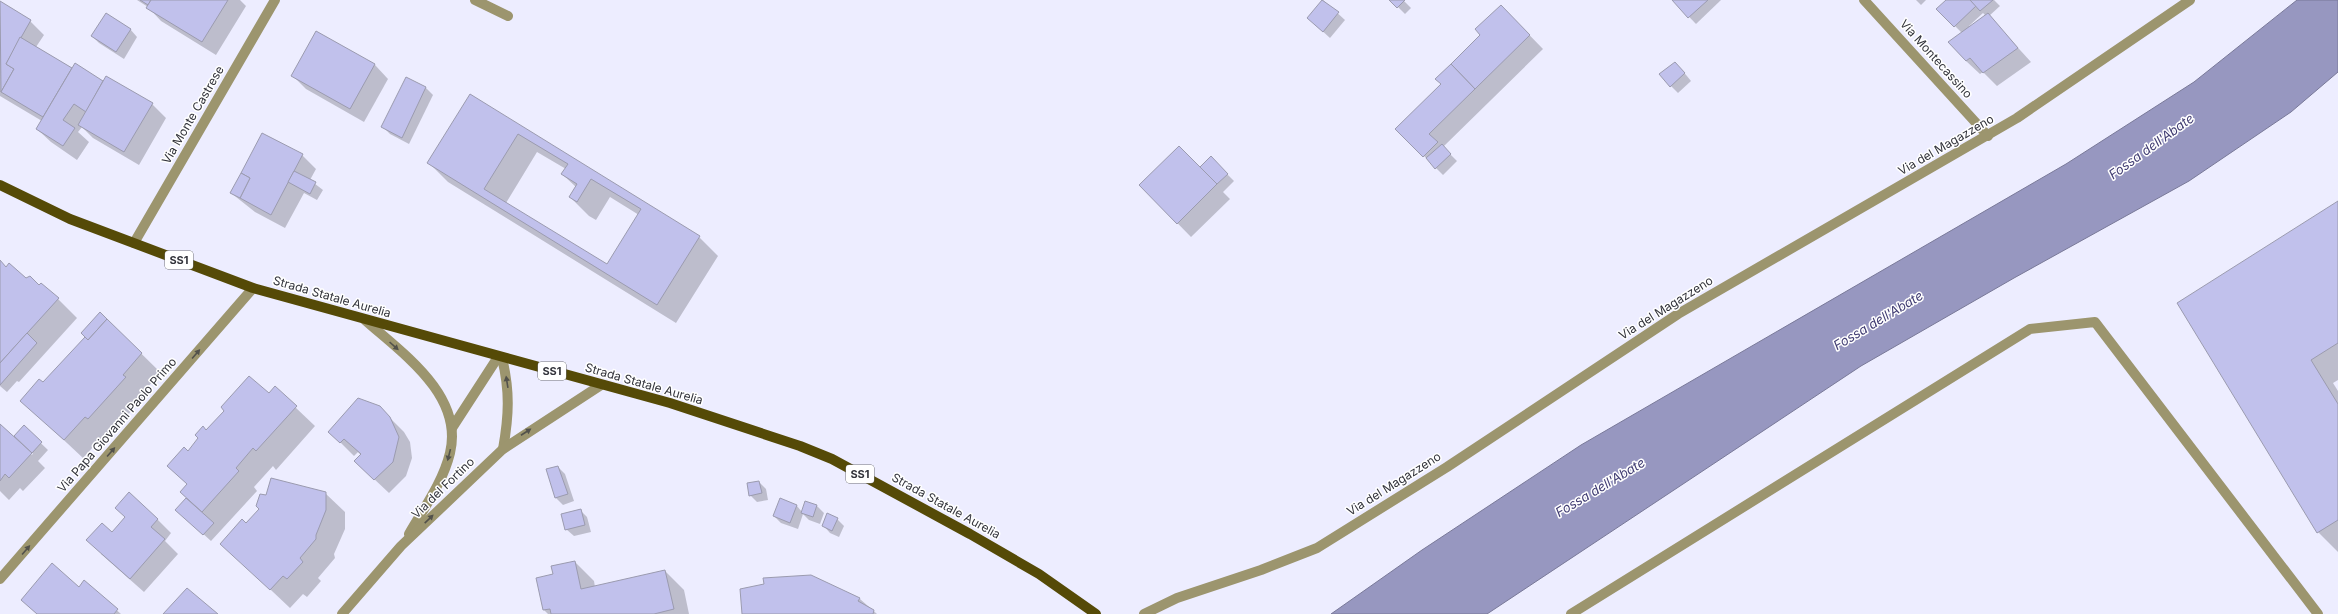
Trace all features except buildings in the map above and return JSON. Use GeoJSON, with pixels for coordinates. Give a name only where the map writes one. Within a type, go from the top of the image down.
{"type":"FeatureCollection","features":[{"type":"Feature","properties":{"kind":"main road","name":"Strada Statale Aurelia"},"geometry":{"type":"LineString","coordinates":[[0,185],[70,219],[253,288],[670,403],[770,436],[832,459],[904,497],[1039,574],[1096,614]]}},
{"type":"Feature","properties":{"kind":"street","name":"Via Monte Castrese"},"geometry":{"type":"LineString","coordinates":[[134,243],[275,0]]}},
{"type":"Feature","properties":{"kind":"street"},"geometry":{"type":"LineString","coordinates":[[475,0],[508,16]]}},
{"type":"Feature","properties":{"kind":"street","name":"Via Montecassino"},"geometry":{"type":"LineString","coordinates":[[1864,0],[1988,136]]}},
{"type":"Feature","properties":{"kind":"street","name":"Via del Magazzeno"},"geometry":{"type":"LineString","coordinates":[[1144,614],[1177,598],[1261,570],[1317,548],[1447,466],[1678,314],[1988,136],[2072,82],[2190,0]]}},
{"type":"Feature","properties":{"kind":"street","name":"Via Papa Giovanni Paolo Primo"},"geometry":{"type":"LineString","coordinates":[[0,579],[253,288]]}},
{"type":"Feature","properties":{"kind":"street","name":"Via del Fortino"},"geometry":{"type":"LineString","coordinates":[[365,320],[425,375],[447,412],[452,428],[450,452],[445,469],[401,546]]}},
{"type":"Feature","properties":{"kind":"street"},"geometry":{"type":"LineString","coordinates":[[1570,614],[2030,329],[2095,322],[2318,614]]}},
{"type":"Feature","properties":{"kind":"street"},"geometry":{"type":"LineString","coordinates":[[500,357],[509,392],[508,421],[503,449]]}},
{"type":"Feature","properties":{"kind":"street","name":"Via del Fortino"},"geometry":{"type":"LineString","coordinates":[[452,428],[500,357]]}},
{"type":"Feature","properties":{"kind":"street","name":"Via del Fortino"},"geometry":{"type":"LineString","coordinates":[[342,614],[401,546],[503,449],[601,385]]}},
{"type":"Feature","properties":{"kind":"water","name":"Fossa dell'Abate"},"geometry":{"type":"Polygon","coordinates":[[[2297,0],[2338,0],[2338,72],[2291,112],[2189,181],[2014,278],[1861,366],[1487,614],[1331,614],[1422,550],[1581,445],[2066,164],[2194,82],[2297,0]]]}}]}
